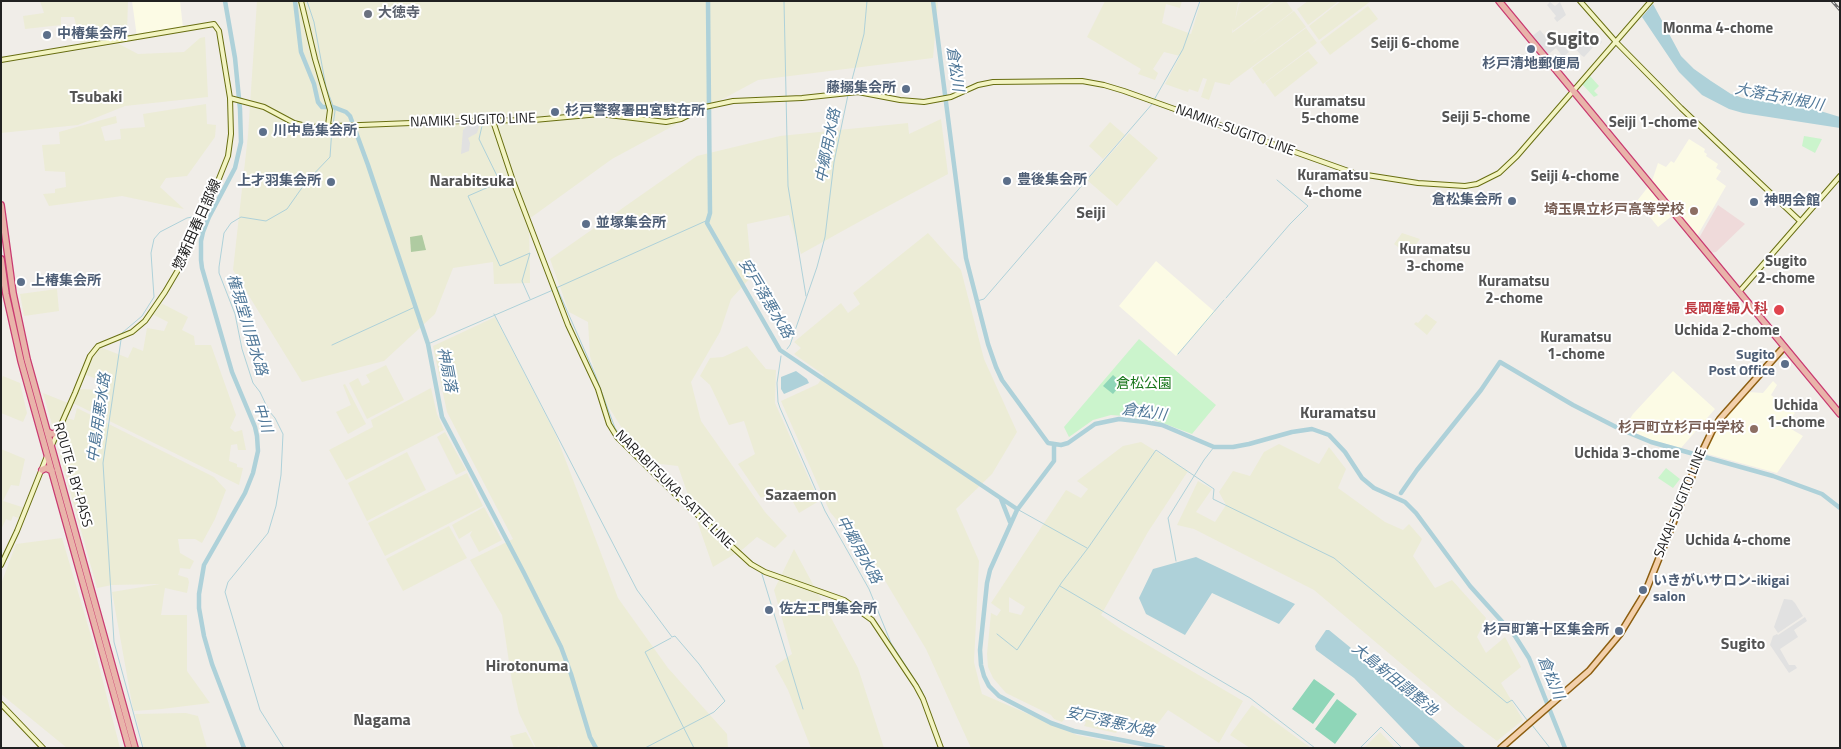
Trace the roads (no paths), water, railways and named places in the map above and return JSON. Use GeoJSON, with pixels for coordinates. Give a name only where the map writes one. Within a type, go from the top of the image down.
{"type":"FeatureCollection","features":[{"type":"Feature","properties":{"kind":"highway"},"geometry":{"type":"LineString","coordinates":[[1499,1],[1840,414]]}},
{"type":"Feature","properties":{"kind":"highway","name":"ROUTE 4 BY-PASS"},"geometry":{"type":"LineString","coordinates":[[1,205],[13,294],[27,359],[135,748]]}},
{"type":"Feature","properties":{"kind":"highway","name":"ROUTE 4 BY-PASS"},"geometry":{"type":"LineString","coordinates":[[1,259],[6,294],[21,361],[128,748]]}},
{"type":"Feature","properties":{"kind":"highway"},"geometry":{"type":"LineString","coordinates":[[47,431],[51,434],[56,433]]}},
{"type":"Feature","properties":{"kind":"highway"},"geometry":{"type":"LineString","coordinates":[[42,470],[46,468],[52,471]]}},
{"type":"Feature","properties":{"kind":"main road"},"geometry":{"type":"LineString","coordinates":[[1,60],[214,24],[219,31],[230,98],[268,109],[297,124],[310,127],[328,126],[330,110],[301,1]]}},
{"type":"Feature","properties":{"kind":"main road"},"geometry":{"type":"LineString","coordinates":[[1580,1],[1616,42],[1702,129],[1800,221]]}},
{"type":"Feature","properties":{"kind":"main road","name":"NAMIKI-SUGITO LINE"},"geometry":{"type":"LineString","coordinates":[[328,126],[534,120],[604,114],[669,122],[678,120],[711,105],[747,100],[802,98],[856,92],[911,102],[939,100],[951,97],[978,85],[993,82],[1076,81],[1104,85],[1354,174],[1461,187],[1483,182],[1504,169],[1574,92],[1651,1]]}},
{"type":"Feature","properties":{"kind":"main road","name":"惣新田春日部線"},"geometry":{"type":"LineString","coordinates":[[1,564],[17,531],[56,433],[90,356],[98,346],[132,332],[145,321],[188,253],[201,212],[218,181],[228,156],[231,134],[230,98]]}},
{"type":"Feature","properties":{"kind":"main road","name":"NARABITSUKA-SATTE LINE"},"geometry":{"type":"LineString","coordinates":[[494,121],[512,181],[568,325],[598,389],[609,424],[617,437],[678,497],[751,564],[765,572],[844,600],[872,620],[916,686],[941,748]]}},
{"type":"Feature","properties":{"kind":"main road"},"geometry":{"type":"LineString","coordinates":[[1738,292],[1840,176]]}},
{"type":"Feature","properties":{"kind":"main road"},"geometry":{"type":"LineString","coordinates":[[1835,181],[1840,185]]}},
{"type":"Feature","properties":{"kind":"main road","name":"SAKAI-SUGITO LINE"},"geometry":{"type":"LineString","coordinates":[[1501,748],[1599,660],[1631,619],[1647,587],[1708,438],[1718,422],[1784,347]]}},
{"type":"Feature","properties":{"kind":"main road"},"geometry":{"type":"LineString","coordinates":[[1,704],[43,748]]}},
{"type":"Feature","properties":{"kind":"water"},"geometry":{"type":"Polygon","coordinates":[[[1653,4],[1681,56],[1694,69],[1711,81],[1731,94],[1743,98],[1817,110],[1840,117],[1840,128],[1743,113],[1729,109],[1702,95],[1679,72],[1642,17],[1653,4]]]}},
{"type":"Feature","properties":{"kind":"water"},"geometry":{"type":"Polygon","coordinates":[[[796,371],[807,379],[809,383],[784,394],[781,389],[781,377],[796,371]]]}},
{"type":"Feature","properties":{"kind":"water"},"geometry":{"type":"Polygon","coordinates":[[[1196,557],[1295,604],[1279,624],[1212,593],[1185,635],[1146,614],[1139,598],[1153,569],[1196,557]]]}},
{"type":"Feature","properties":{"kind":"water","name":"大島新田調整池"},"geometry":{"type":"Polygon","coordinates":[[[1326,630],[1329,630],[1351,648],[1351,651],[1359,655],[1465,747],[1421,748],[1354,678],[1316,650],[1315,646],[1326,630]]]}},
{"type":"Feature","properties":{"kind":"waterway","name":"中川"},"geometry":{"type":"LineString","coordinates":[[225,1],[235,58],[241,142],[235,168],[203,232],[201,260],[232,372],[255,427],[258,451],[253,473],[245,493],[204,565],[199,594],[199,608],[212,664],[244,748]]}},
{"type":"Feature","properties":{"kind":"waterway","name":"神扇落"},"geometry":{"type":"LineString","coordinates":[[295,1],[301,52],[314,84],[318,102],[322,107],[333,107],[346,112],[350,116],[368,165],[428,344],[442,417],[561,647],[590,737],[596,748]]}},
{"type":"Feature","properties":{"kind":"waterway","name":"権現堂川用水路"},"geometry":{"type":"LineString","coordinates":[[307,1],[314,22],[326,87],[335,111],[333,125]]}},
{"type":"Feature","properties":{"kind":"waterway","name":"安戸落悪水路"},"geometry":{"type":"LineString","coordinates":[[708,1],[710,213],[707,223],[780,350],[1017,509]]}},
{"type":"Feature","properties":{"kind":"waterway"},"geometry":{"type":"LineString","coordinates":[[784,1],[788,186],[806,296]]}},
{"type":"Feature","properties":{"kind":"waterway","name":"中郷用水路"},"geometry":{"type":"LineString","coordinates":[[849,91],[864,34],[867,1]]}},
{"type":"Feature","properties":{"kind":"waterway","name":"倉松川"},"geometry":{"type":"LineString","coordinates":[[933,1],[966,258],[988,344],[1002,380],[1048,443],[1061,445],[1068,443],[1095,424],[1119,419],[1162,425],[1214,447],[1233,447],[1292,432],[1312,429],[1329,435],[1345,452],[1362,478],[1374,488],[1405,502],[1416,513],[1470,586],[1515,636],[1529,658],[1565,748]]}},
{"type":"Feature","properties":{"kind":"waterway"},"geometry":{"type":"LineString","coordinates":[[1154,100],[1183,49],[1200,1]]}},
{"type":"Feature","properties":{"kind":"waterway","name":"中郷用水路"},"geometry":{"type":"LineString","coordinates":[[787,349],[817,267],[825,237],[834,162],[848,95]]}},
{"type":"Feature","properties":{"kind":"waterway"},"geometry":{"type":"LineString","coordinates":[[977,301],[984,299],[1153,103]]}},
{"type":"Feature","properties":{"kind":"waterway"},"geometry":{"type":"LineString","coordinates":[[482,126],[479,139],[500,182],[468,196],[500,266],[530,253],[522,281],[530,299]]}},
{"type":"Feature","properties":{"kind":"waterway","name":"権現堂川用水路"},"geometry":{"type":"LineString","coordinates":[[284,748],[260,710],[225,592],[228,582],[268,533],[276,506],[281,475],[283,434],[253,383],[242,349],[235,314],[219,273],[219,267],[224,233],[231,223],[241,217],[266,221],[287,209],[306,182],[330,157],[332,128]]}},
{"type":"Feature","properties":{"kind":"waterway"},"geometry":{"type":"LineString","coordinates":[[1226,298],[1308,206],[1277,180]]}},
{"type":"Feature","properties":{"kind":"waterway","name":"中島用悪水路"},"geometry":{"type":"LineString","coordinates":[[143,748],[114,642],[103,463],[122,333],[142,316],[154,297],[151,253],[154,239],[160,232],[187,218],[197,216]]}},
{"type":"Feature","properties":{"kind":"waterway","name":"中島用悪水路"},"geometry":{"type":"LineString","coordinates":[[203,216],[209,217]]}},
{"type":"Feature","properties":{"kind":"waterway"},"geometry":{"type":"LineString","coordinates":[[556,288],[708,220]]}},
{"type":"Feature","properties":{"kind":"waterway"},"geometry":{"type":"LineString","coordinates":[[557,288],[595,374],[615,428],[626,443],[736,547]]}},
{"type":"Feature","properties":{"kind":"waterway"},"geometry":{"type":"LineString","coordinates":[[428,344],[553,290]]}},
{"type":"Feature","properties":{"kind":"waterway"},"geometry":{"type":"LineString","coordinates":[[1178,354],[1224,300]]}},
{"type":"Feature","properties":{"kind":"waterway"},"geometry":{"type":"LineString","coordinates":[[332,345],[415,307]]}},
{"type":"Feature","properties":{"kind":"waterway"},"geometry":{"type":"LineString","coordinates":[[494,314],[637,590],[672,637],[675,636],[699,664],[725,701],[714,712],[645,748]]}},
{"type":"Feature","properties":{"kind":"waterway","name":"中郷用水路"},"geometry":{"type":"LineString","coordinates":[[781,356],[777,383],[780,408],[825,511],[869,589],[891,643],[922,691],[943,748]]}},
{"type":"Feature","properties":{"kind":"waterway"},"geometry":{"type":"LineString","coordinates":[[1401,493],[1481,390],[1500,362],[1573,405],[1616,427]]}},
{"type":"Feature","properties":{"kind":"waterway"},"geometry":{"type":"LineString","coordinates":[[1622,430],[1651,442],[1773,476],[1822,494],[1840,508]]}},
{"type":"Feature","properties":{"kind":"waterway","name":"安戸落悪水路"},"geometry":{"type":"LineString","coordinates":[[1054,445],[1054,461],[1017,510],[990,570],[980,650],[984,676],[989,686],[999,696],[1051,723],[1074,731],[1163,748]]}},
{"type":"Feature","properties":{"kind":"waterway"},"geometry":{"type":"LineString","coordinates":[[1176,561],[1168,518],[1214,447]]}},
{"type":"Feature","properties":{"kind":"waterway"},"geometry":{"type":"LineString","coordinates":[[997,634],[1017,650],[1062,582],[1156,450],[1214,489],[1213,499],[1334,558],[1507,703],[1512,700],[1527,720]]}},
{"type":"Feature","properties":{"kind":"waterway","name":"安戸落悪水路"},"geometry":{"type":"LineString","coordinates":[[1001,499],[1010,522]]}},
{"type":"Feature","properties":{"kind":"waterway"},"geometry":{"type":"LineString","coordinates":[[1017,509],[1087,548]]}},
{"type":"Feature","properties":{"kind":"waterway"},"geometry":{"type":"LineString","coordinates":[[746,557],[755,564]]}},
{"type":"Feature","properties":{"kind":"waterway"},"geometry":{"type":"LineString","coordinates":[[761,571],[803,709]]}},
{"type":"Feature","properties":{"kind":"waterway"},"geometry":{"type":"LineString","coordinates":[[1060,586],[1250,698],[1315,748]]}},
{"type":"Feature","properties":{"kind":"waterway"},"geometry":{"type":"LineString","coordinates":[[671,638],[645,652],[694,748]]}},
{"type":"Feature","properties":{"kind":"waterway"},"geometry":{"type":"LineString","coordinates":[[1532,725],[1550,748]]}},
{"type":"Feature","properties":{"kind":"waterway"},"geometry":{"type":"LineString","coordinates":[[1360,748],[1381,727],[1402,748]]}},
{"type":"Feature","properties":{"kind":"railway"},"geometry":{"type":"LineString","coordinates":[[1832,1],[1840,10]]}},
{"type":"Feature","properties":{"kind":"place","name":"大徳寺"},"geometry":{"type":"Point","coordinates":[368,14]}},
{"type":"Feature","properties":{"kind":"place","name":"中椿集会所"},"geometry":{"type":"Point","coordinates":[47,35]}},
{"type":"Feature","properties":{"kind":"place","name":"杉戸清地郵便局"},"geometry":{"type":"Point","coordinates":[1531,49]}},
{"type":"Feature","properties":{"kind":"place","name":"藤搦集会所"},"geometry":{"type":"Point","coordinates":[906,89]}},
{"type":"Feature","properties":{"kind":"place","name":"杉戸警察署田宮駐在所"},"geometry":{"type":"Point","coordinates":[555,112]}},
{"type":"Feature","properties":{"kind":"place","name":"川中島集会所"},"geometry":{"type":"Point","coordinates":[263,132]}},
{"type":"Feature","properties":{"kind":"place","name":"豊後集会所"},"geometry":{"type":"Point","coordinates":[1007,181]}},
{"type":"Feature","properties":{"kind":"place","name":"上才羽集会所"},"geometry":{"type":"Point","coordinates":[331,182]}},
{"type":"Feature","properties":{"kind":"place","name":"倉松集会所"},"geometry":{"type":"Point","coordinates":[1512,201]}},
{"type":"Feature","properties":{"kind":"place","name":"神明会館"},"geometry":{"type":"Point","coordinates":[1754,202]}},
{"type":"Feature","properties":{"kind":"place","name":"埼玉県立杉戸高等学校"},"geometry":{"type":"Point","coordinates":[1694,211]}},
{"type":"Feature","properties":{"kind":"place","name":"並塚集会所"},"geometry":{"type":"Point","coordinates":[586,224]}},
{"type":"Feature","properties":{"kind":"place","name":"上椿集会所"},"geometry":{"type":"Point","coordinates":[21,282]}},
{"type":"Feature","properties":{"kind":"place","name":"長岡産婦人科"},"geometry":{"type":"Point","coordinates":[1779,310]}},
{"type":"Feature","properties":{"kind":"place","name":"Sugito Post Office"},"geometry":{"type":"Point","coordinates":[1785,364]}},
{"type":"Feature","properties":{"kind":"place","name":"杉戸町立杉戸中学校"},"geometry":{"type":"Point","coordinates":[1754,429]}},
{"type":"Feature","properties":{"kind":"place","name":"いきがいサロン-ikigai salon"},"geometry":{"type":"Point","coordinates":[1643,590]}},
{"type":"Feature","properties":{"kind":"place","name":"佐左エ門集会所"},"geometry":{"type":"Point","coordinates":[769,610]}},
{"type":"Feature","properties":{"kind":"place","name":"杉戸町第十区集会所"},"geometry":{"type":"Point","coordinates":[1619,631]}},
{"type":"Feature","properties":{"kind":"district","name":"Monma 4-chome"},"geometry":{"type":"Point","coordinates":[1718,29]}},
{"type":"Feature","properties":{"kind":"district","name":"Sugito"},"geometry":{"type":"Point","coordinates":[1573,40]}},
{"type":"Feature","properties":{"kind":"district","name":"Seiji 6-chome"},"geometry":{"type":"Point","coordinates":[1415,44]}},
{"type":"Feature","properties":{"kind":"district","name":"Tsubaki"},"geometry":{"type":"Point","coordinates":[96,98]}},
{"type":"Feature","properties":{"kind":"district","name":"Kuramatsu 5-chome"},"geometry":{"type":"Point","coordinates":[1330,110]}},
{"type":"Feature","properties":{"kind":"district","name":"Seiji 5-chome"},"geometry":{"type":"Point","coordinates":[1486,118]}},
{"type":"Feature","properties":{"kind":"district","name":"Seiji 1-chome"},"geometry":{"type":"Point","coordinates":[1653,123]}},
{"type":"Feature","properties":{"kind":"district","name":"Seiji 4-chome"},"geometry":{"type":"Point","coordinates":[1575,177]}},
{"type":"Feature","properties":{"kind":"district","name":"Narabitsuka"},"geometry":{"type":"Point","coordinates":[472,182]}},
{"type":"Feature","properties":{"kind":"district","name":"Kuramatsu 4-chome"},"geometry":{"type":"Point","coordinates":[1333,184]}},
{"type":"Feature","properties":{"kind":"district","name":"Seiji"},"geometry":{"type":"Point","coordinates":[1091,214]}},
{"type":"Feature","properties":{"kind":"district","name":"Kuramatsu 3-chome"},"geometry":{"type":"Point","coordinates":[1435,258]}},
{"type":"Feature","properties":{"kind":"district","name":"Sugito 2-chome"},"geometry":{"type":"Point","coordinates":[1786,270]}},
{"type":"Feature","properties":{"kind":"district","name":"Kuramatsu 2-chome"},"geometry":{"type":"Point","coordinates":[1514,290]}},
{"type":"Feature","properties":{"kind":"district","name":"Uchida 2-chome"},"geometry":{"type":"Point","coordinates":[1727,331]}},
{"type":"Feature","properties":{"kind":"district","name":"Kuramatsu 1-chome"},"geometry":{"type":"Point","coordinates":[1576,346]}},
{"type":"Feature","properties":{"kind":"district","name":"Kuramatsu"},"geometry":{"type":"Point","coordinates":[1338,414]}},
{"type":"Feature","properties":{"kind":"district","name":"Uchida 1-chome"},"geometry":{"type":"Point","coordinates":[1796,414]}},
{"type":"Feature","properties":{"kind":"district","name":"Uchida 3-chome"},"geometry":{"type":"Point","coordinates":[1627,454]}},
{"type":"Feature","properties":{"kind":"district","name":"Sazaemon"},"geometry":{"type":"Point","coordinates":[801,496]}},
{"type":"Feature","properties":{"kind":"district","name":"Uchida 4-chome"},"geometry":{"type":"Point","coordinates":[1738,541]}},
{"type":"Feature","properties":{"kind":"district","name":"Sugito"},"geometry":{"type":"Point","coordinates":[1743,645]}},
{"type":"Feature","properties":{"kind":"district","name":"Hirotonuma"},"geometry":{"type":"Point","coordinates":[527,667]}},
{"type":"Feature","properties":{"kind":"district","name":"Nagama"},"geometry":{"type":"Point","coordinates":[382,721]}},
{"type":"Feature","properties":{"kind":"water label","name":"大落古利根川"},"geometry":{"type":"Point","coordinates":[1779,98]}},
{"type":"Feature","properties":{"kind":"park label","name":"倉松公園"},"geometry":{"type":"Point","coordinates":[1144,385]}}]}
